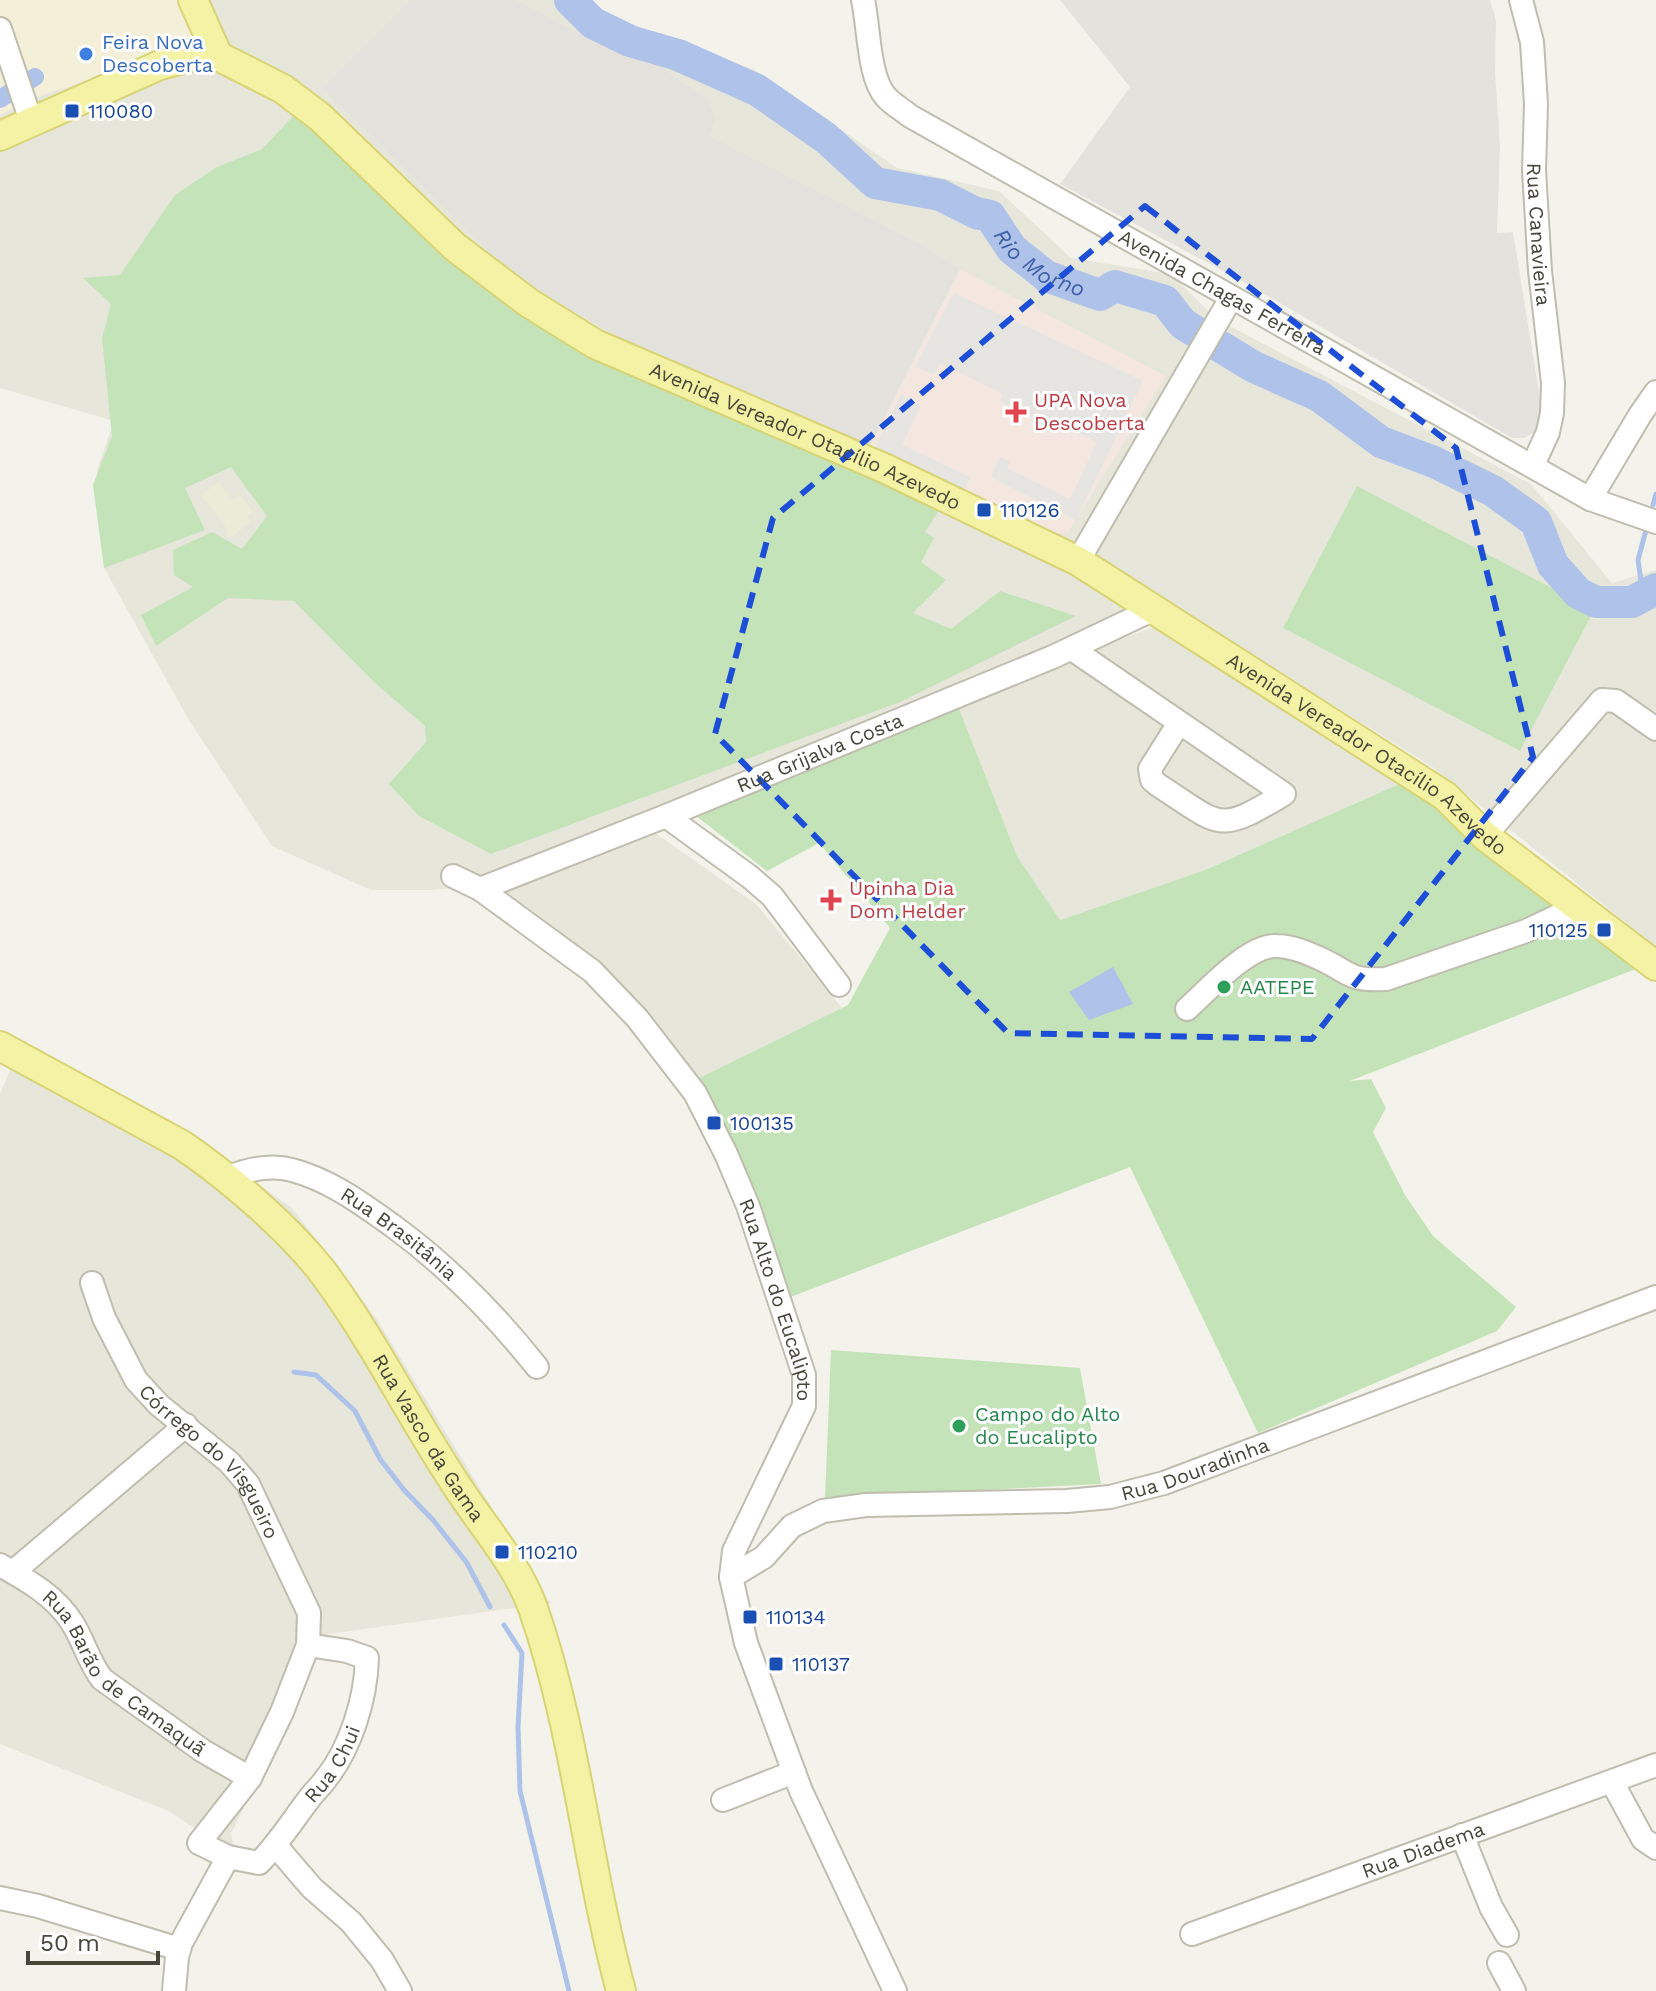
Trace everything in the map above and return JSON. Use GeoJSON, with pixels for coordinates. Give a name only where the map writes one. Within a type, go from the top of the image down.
{"type":"FeatureCollection","features":[{"type":"Feature","properties":{"kind":"main road"},"geometry":{"type":"LineString","coordinates":[[0,136],[160,65],[194,56],[218,56],[193,0]]}},
{"type":"Feature","properties":{"kind":"main road","name":"Avenida Vereador Otacílio Azevedo"},"geometry":{"type":"LineString","coordinates":[[218,56],[283,89],[320,117],[455,247],[529,303],[595,344],[884,468],[1078,561],[1434,788],[1485,836],[1653,956]]}},
{"type":"Feature","properties":{"kind":"main road"},"geometry":{"type":"LineString","coordinates":[[0,1035],[0,1045]]}},
{"type":"Feature","properties":{"kind":"main road","name":"Rua Vasco da Gama"},"geometry":{"type":"LineString","coordinates":[[0,1045],[182,1145],[227,1178],[304,1250],[324,1274],[526,1593],[552,1668],[621,1991]]}},
{"type":"Feature","properties":{"kind":"street","name":"Avenida Chagas Ferreira"},"geometry":{"type":"LineString","coordinates":[[863,0],[873,65],[885,96],[910,116],[1228,305],[1533,465],[1590,499],[1656,522]]}},
{"type":"Feature","properties":{"kind":"street","name":"Rua Canavieira"},"geometry":{"type":"LineString","coordinates":[[1521,0],[1532,42],[1536,104],[1534,170],[1540,271],[1553,383],[1548,432],[1533,465]]}},
{"type":"Feature","properties":{"kind":"street"},"geometry":{"type":"LineString","coordinates":[[0,29],[31,121]]}},
{"type":"Feature","properties":{"kind":"street"},"geometry":{"type":"LineString","coordinates":[[1078,561],[1228,305]]}},
{"type":"Feature","properties":{"kind":"street"},"geometry":{"type":"LineString","coordinates":[[1590,499],[1656,392]]}},
{"type":"Feature","properties":{"kind":"street","name":"Rua Grijalva Costa"},"geometry":{"type":"LineString","coordinates":[[480,889],[1072,649],[1154,609]]}},
{"type":"Feature","properties":{"kind":"street"},"geometry":{"type":"LineString","coordinates":[[1072,649],[1284,794],[1250,814],[1229,822],[1216,822],[1158,785],[1152,780],[1150,769],[1179,723]]}},
{"type":"Feature","properties":{"kind":"street"},"geometry":{"type":"LineString","coordinates":[[1485,836],[1602,700],[1616,701],[1656,729]]}},
{"type":"Feature","properties":{"kind":"street"},"geometry":{"type":"LineString","coordinates":[[666,816],[772,896],[839,985]]}},
{"type":"Feature","properties":{"kind":"street","name":"Rua Alto do Eucalipto"},"geometry":{"type":"LineString","coordinates":[[453,876],[480,889],[592,971],[660,1044],[695,1093],[748,1206],[804,1375],[804,1406],[734,1551],[731,1577],[746,1643],[794,1772],[840,1878],[895,1991]]}},
{"type":"Feature","properties":{"kind":"street"},"geometry":{"type":"LineString","coordinates":[[1187,1009],[1255,951],[1274,945],[1301,950],[1349,976],[1365,980],[1386,979],[1526,931],[1579,906]]}},
{"type":"Feature","properties":{"kind":"street","name":"Rua Brasitânia"},"geometry":{"type":"LineString","coordinates":[[227,1178],[251,1169],[290,1169],[342,1191],[429,1253],[457,1277],[537,1367]]}},
{"type":"Feature","properties":{"kind":"street","name":"Córrego do Visgueiro"},"geometry":{"type":"LineString","coordinates":[[92,1283],[104,1318],[136,1380],[159,1405],[229,1462],[252,1492],[309,1613],[308,1645]]}},
{"type":"Feature","properties":{"kind":"street","name":"Rua Douradinha"},"geometry":{"type":"LineString","coordinates":[[731,1577],[764,1557],[792,1526],[823,1511],[866,1505],[1067,1501],[1110,1497],[1164,1483],[1656,1297]]}},
{"type":"Feature","properties":{"kind":"street"},"geometry":{"type":"LineString","coordinates":[[7,1568],[186,1425]]}},
{"type":"Feature","properties":{"kind":"street","name":"Rua Barão de Camaquã"},"geometry":{"type":"LineString","coordinates":[[7,1568],[48,1594],[60,1606],[72,1622],[92,1666],[102,1679],[203,1751],[250,1778]]}},
{"type":"Feature","properties":{"kind":"street"},"geometry":{"type":"LineString","coordinates":[[308,1645],[282,1712],[250,1778],[199,1843],[219,1853],[259,1863],[276,1846],[312,1888],[351,1922],[382,1960],[400,1991]]}},
{"type":"Feature","properties":{"kind":"street","name":"Rua Chui"},"geometry":{"type":"LineString","coordinates":[[276,1846],[343,1753],[366,1679],[367,1658],[347,1651],[308,1645]]}},
{"type":"Feature","properties":{"kind":"street","name":"Rua Diadema"},"geometry":{"type":"LineString","coordinates":[[1192,1934],[1656,1765]]}},
{"type":"Feature","properties":{"kind":"street"},"geometry":{"type":"LineString","coordinates":[[723,1800],[794,1772]]}},
{"type":"Feature","properties":{"kind":"street"},"geometry":{"type":"LineString","coordinates":[[1612,1782],[1643,1839],[1656,1848]]}},
{"type":"Feature","properties":{"kind":"street"},"geometry":{"type":"LineString","coordinates":[[1462,1835],[1491,1907],[1507,1935]]}},
{"type":"Feature","properties":{"kind":"street"},"geometry":{"type":"LineString","coordinates":[[174,1991],[179,1949],[219,1853]]}},
{"type":"Feature","properties":{"kind":"street"},"geometry":{"type":"LineString","coordinates":[[0,1898],[38,1906],[179,1949]]}},
{"type":"Feature","properties":{"kind":"street"},"geometry":{"type":"LineString","coordinates":[[1499,1963],[1514,1991]]}},
{"type":"Feature","properties":{"kind":"highlighted area"},"geometry":{"type":"Polygon","coordinates":[[[1145,206],[1456,448],[1533,757],[1312,1039],[1008,1033],[715,734],[773,518],[1145,206]]]}},
{"type":"Feature","properties":{"kind":"shaded area"},"geometry":{"type":"Polygon","coordinates":[[[0,0],[582,0],[595,17],[753,69],[897,168],[999,191],[1071,258],[1171,274],[1216,319],[1531,484],[1612,583],[1656,570],[1656,947],[1431,766],[1171,604],[666,816],[463,887],[371,890],[272,846],[190,722],[104,568],[97,470],[114,421],[0,388],[0,0]]]}},
{"type":"Feature","properties":{"kind":"shaded area","name":"Feira Nova Descoberta"},"geometry":{"type":"Polygon","coordinates":[[[0,0],[190,0],[195,26],[191,37],[180,50],[163,58],[46,94],[0,115],[0,0]]]}},
{"type":"Feature","properties":{"kind":"shaded area"},"geometry":{"type":"Polygon","coordinates":[[[411,0],[515,0],[588,38],[591,32],[633,48],[706,98],[716,119],[709,136],[922,245],[960,269],[869,448],[658,358],[562,305],[500,262],[322,88],[411,0]]]}},
{"type":"Feature","properties":{"kind":"shaded area"},"geometry":{"type":"Polygon","coordinates":[[[1060,0],[1490,0],[1496,20],[1495,71],[1500,147],[1497,233],[1513,232],[1541,405],[1535,432],[1524,438],[1512,438],[1242,281],[1060,184],[1130,87],[1060,0]]]}},
{"type":"Feature","properties":{"kind":"shaded area","name":"UPA Nova Descoberta"},"geometry":{"type":"Polygon","coordinates":[[[960,269],[1166,376],[1068,532],[1057,534],[869,448],[960,269]]]}},
{"type":"Feature","properties":{"kind":"shaded area"},"geometry":{"type":"Polygon","coordinates":[[[954,293],[1143,381],[1076,520],[991,477],[1000,457],[1010,462],[1007,468],[1070,499],[1097,442],[1036,412],[1033,418],[1000,402],[1003,394],[940,363],[934,375],[915,366],[954,293]]]}},
{"type":"Feature","properties":{"kind":"shaded area"},"geometry":{"type":"Polygon","coordinates":[[[901,395],[921,405],[902,445],[970,477],[963,493],[874,450],[901,395]]]}},
{"type":"Feature","properties":{"kind":"shaded area"},"geometry":{"type":"Polygon","coordinates":[[[219,482],[232,499],[240,495],[253,512],[247,516],[251,522],[230,538],[226,532],[228,530],[201,495],[219,482]]]}},
{"type":"Feature","properties":{"kind":"shaded area"},"geometry":{"type":"Polygon","coordinates":[[[1155,627],[1406,781],[1205,870],[1059,920],[1017,856],[958,706],[1053,662],[1155,627]]]}},
{"type":"Feature","properties":{"kind":"shaded area"},"geometry":{"type":"Polygon","coordinates":[[[651,830],[756,904],[842,1008],[697,1079],[497,889],[651,830]]]}},
{"type":"Feature","properties":{"kind":"shaded area"},"geometry":{"type":"Polygon","coordinates":[[[18,1051],[171,1121],[292,1208],[376,1318],[550,1603],[329,1634],[231,1834],[237,1857],[169,1811],[0,1744],[0,1094],[18,1051]]]}},
{"type":"Feature","properties":{"kind":"green space"},"geometry":{"type":"Polygon","coordinates":[[[297,112],[442,250],[942,506],[925,532],[934,538],[921,562],[946,580],[913,613],[951,629],[1000,591],[1076,616],[900,702],[491,854],[419,816],[389,784],[426,742],[425,726],[374,682],[294,601],[228,598],[156,646],[141,615],[193,587],[174,575],[173,550],[212,532],[242,549],[267,516],[231,467],[185,488],[205,530],[104,568],[93,485],[112,436],[102,338],[111,304],[83,278],[120,275],[175,195],[217,167],[262,149],[297,112]]]}},
{"type":"Feature","properties":{"kind":"green space"},"geometry":{"type":"Polygon","coordinates":[[[1357,486],[1594,610],[1520,751],[1283,628],[1357,486]]]}},
{"type":"Feature","properties":{"kind":"green space","name":"AATEPE"},"geometry":{"type":"Polygon","coordinates":[[[958,706],[1017,856],[1060,920],[1205,870],[1406,781],[1638,968],[1350,1081],[1371,1079],[1386,1108],[1373,1132],[1405,1195],[1433,1236],[1516,1307],[1497,1331],[1258,1433],[1130,1167],[788,1298],[697,1079],[848,1005],[890,928],[819,843],[767,871],[696,816],[958,706]]]}},
{"type":"Feature","properties":{"kind":"green space","name":"Campo do Alto do Eucalipto"},"geometry":{"type":"Polygon","coordinates":[[[831,1350],[1080,1368],[1101,1484],[825,1498],[831,1350]]]}},
{"type":"Feature","properties":{"kind":"water"},"geometry":{"type":"Polygon","coordinates":[[[1113,967],[1133,1004],[1089,1020],[1069,992],[1113,967]]]}},
{"type":"Feature","properties":{"kind":"waterway","name":"Rio Morno"},"geometry":{"type":"LineString","coordinates":[[570,0],[593,23],[630,41],[678,55],[757,90],[826,138],[875,183],[940,195],[976,213],[990,216],[1012,249],[1046,276],[1100,295],[1115,286],[1165,301],[1183,324],[1254,367],[1319,396],[1381,442],[1434,462],[1493,491],[1536,522],[1553,565],[1578,593],[1596,602],[1632,602],[1656,589]]}},
{"type":"Feature","properties":{"kind":"waterway"},"geometry":{"type":"LineString","coordinates":[[0,99],[35,77]]}},
{"type":"Feature","properties":{"kind":"waterway"},"geometry":{"type":"LineString","coordinates":[[1653,505],[1656,494]]}},
{"type":"Feature","properties":{"kind":"waterway"},"geometry":{"type":"LineString","coordinates":[[1643,595],[1638,560],[1646,530]]}},
{"type":"Feature","properties":{"kind":"waterway","name":"Córrego do Visgueiro"},"geometry":{"type":"LineString","coordinates":[[294,1372],[316,1375],[355,1411],[380,1459],[467,1563],[490,1607]]}},
{"type":"Feature","properties":{"kind":"waterway","name":"Córrego do Visgueiro"},"geometry":{"type":"LineString","coordinates":[[504,1625],[522,1653],[518,1727],[520,1791],[569,1991]]}},
{"type":"Feature","properties":{"kind":"place","name":"Feira Nova Descoberta"},"geometry":{"type":"Point","coordinates":[86,54]}},
{"type":"Feature","properties":{"kind":"place","name":"110080"},"geometry":{"type":"Point","coordinates":[72,111]}},
{"type":"Feature","properties":{"kind":"place","name":"UPA Nova Descoberta"},"geometry":{"type":"Point","coordinates":[1016,412]}},
{"type":"Feature","properties":{"kind":"place","name":"110126"},"geometry":{"type":"Point","coordinates":[984,510]}},
{"type":"Feature","properties":{"kind":"place","name":"Upinha Dia Dom Helder"},"geometry":{"type":"Point","coordinates":[831,900]}},
{"type":"Feature","properties":{"kind":"place","name":"110125"},"geometry":{"type":"Point","coordinates":[1604,930]}},
{"type":"Feature","properties":{"kind":"place","name":"AATEPE"},"geometry":{"type":"Point","coordinates":[1224,987]}},
{"type":"Feature","properties":{"kind":"place","name":"100135"},"geometry":{"type":"Point","coordinates":[714,1123]}},
{"type":"Feature","properties":{"kind":"place","name":"Campo do Alto do Eucalipto"},"geometry":{"type":"Point","coordinates":[959,1426]}},
{"type":"Feature","properties":{"kind":"place","name":"110210"},"geometry":{"type":"Point","coordinates":[502,1552]}},
{"type":"Feature","properties":{"kind":"place","name":"110134"},"geometry":{"type":"Point","coordinates":[750,1617]}},
{"type":"Feature","properties":{"kind":"place","name":"110137"},"geometry":{"type":"Point","coordinates":[776,1664]}}]}
